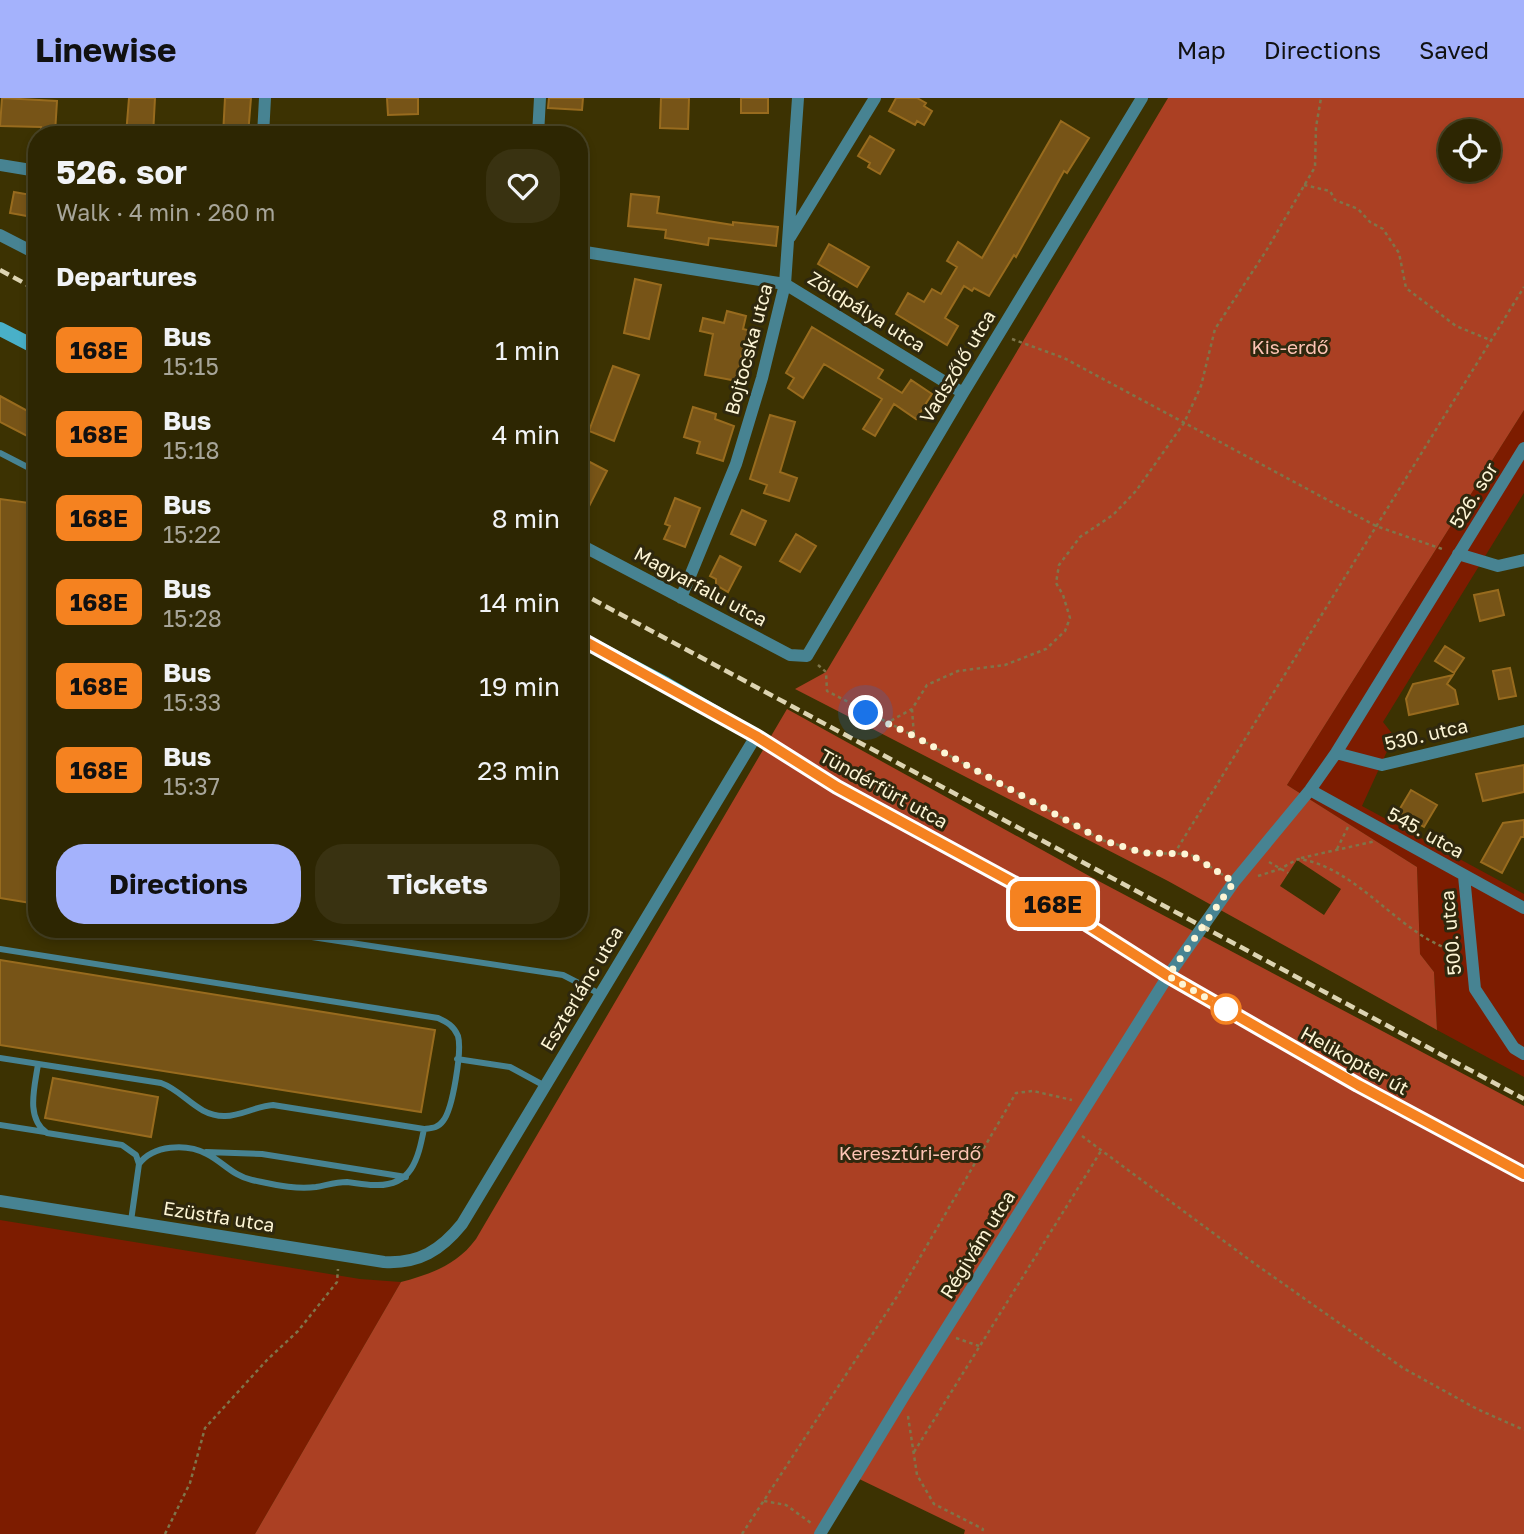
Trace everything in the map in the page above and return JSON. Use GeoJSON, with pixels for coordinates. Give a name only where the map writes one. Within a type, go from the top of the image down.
{"type":"FeatureCollection","features":[{"type":"Feature","properties":{"kind":"street"},"geometry":{"type":"LineString","coordinates":[[263,126],[265,98]]}},
{"type":"Feature","properties":{"kind":"street"},"geometry":{"type":"LineString","coordinates":[[538,126],[540,98]]}},
{"type":"Feature","properties":{"kind":"street","name":"Bojtocska utca"},"geometry":{"type":"LineString","coordinates":[[681,598],[736,464],[762,378],[785,284],[798,98]]}},
{"type":"Feature","properties":{"kind":"street"},"geometry":{"type":"LineString","coordinates":[[788,240],[875,98]]}},
{"type":"Feature","properties":{"kind":"street","name":"Vadszőlő utca"},"geometry":{"type":"LineString","coordinates":[[807,656],[1142,98]]}},
{"type":"Feature","properties":{"kind":"street"},"geometry":{"type":"LineString","coordinates":[[0,165],[28,170]]}},
{"type":"Feature","properties":{"kind":"street"},"geometry":{"type":"LineString","coordinates":[[0,235],[28,249]]}},
{"type":"Feature","properties":{"kind":"street","name":"Zöldpálya utca"},"geometry":{"type":"LineString","coordinates":[[588,252],[785,284],[963,393]]}},
{"type":"Feature","properties":{"kind":"street"},"geometry":{"type":"LineString","coordinates":[[0,328],[28,343]]}},
{"type":"Feature","properties":{"kind":"street","name":"526. sor"},"geometry":{"type":"LineString","coordinates":[[1168,976],[1234,882],[1310,790],[1336,753],[1524,448]]}},
{"type":"Feature","properties":{"kind":"street","name":"Magyarfalu utca"},"geometry":{"type":"LineString","coordinates":[[588,549],[790,655],[807,656]]}},
{"type":"Feature","properties":{"kind":"street"},"geometry":{"type":"LineString","coordinates":[[1458,554],[1498,566],[1524,560]]}},
{"type":"Feature","properties":{"kind":"street","name":"Tündérfürt utca"},"geometry":{"type":"LineString","coordinates":[[588,643],[756,736],[837,787],[1069,913],[1168,976]]}},
{"type":"Feature","properties":{"kind":"street","name":"530. utca"},"geometry":{"type":"LineString","coordinates":[[1336,753],[1382,765],[1524,731]]}},
{"type":"Feature","properties":{"kind":"street","name":"Eszterlánc utca"},"geometry":{"type":"LineString","coordinates":[[431,1254],[452,1237],[462,1224],[756,736]]}},
{"type":"Feature","properties":{"kind":"street","name":"545. utca"},"geometry":{"type":"LineString","coordinates":[[1310,790],[1524,908]]}},
{"type":"Feature","properties":{"kind":"street","name":"500. utca"},"geometry":{"type":"LineString","coordinates":[[1464,876],[1475,989],[1514,1048],[1524,1054]]}},
{"type":"Feature","properties":{"kind":"street"},"geometry":{"type":"LineString","coordinates":[[1505,898],[1524,894]]}},
{"type":"Feature","properties":{"kind":"street","name":"Régivám utca"},"geometry":{"type":"LineString","coordinates":[[822,1531],[1168,976]]}},
{"type":"Feature","properties":{"kind":"street","name":"Helikopter út"},"geometry":{"type":"LineString","coordinates":[[1168,976],[1358,1085],[1524,1174]]}},
{"type":"Feature","properties":{"kind":"street","name":"Ezüstfa utca"},"geometry":{"type":"LineString","coordinates":[[0,1201],[394,1262],[431,1254]]}},
{"type":"Feature","properties":{"kind":"lane"},"geometry":{"type":"LineString","coordinates":[[0,453],[28,467]]}},
{"type":"Feature","properties":{"kind":"lane"},"geometry":{"type":"LineString","coordinates":[[318,938],[563,975],[600,994]]}},
{"type":"Feature","properties":{"kind":"lane"},"geometry":{"type":"LineString","coordinates":[[0,949],[438,1018],[449,1023],[457,1033],[460,1047],[449,1111],[442,1123],[434,1128],[424,1129],[273,1105],[258,1106],[225,1116],[200,1110],[172,1087],[161,1083],[0,1058]]}},
{"type":"Feature","properties":{"kind":"lane"},"geometry":{"type":"LineString","coordinates":[[457,1059],[510,1067],[545,1086]]}},
{"type":"Feature","properties":{"kind":"lane"},"geometry":{"type":"LineString","coordinates":[[38,1064],[33,1112],[41,1129],[47,1133]]}},
{"type":"Feature","properties":{"kind":"lane"},"geometry":{"type":"LineString","coordinates":[[0,1125],[122,1145],[136,1156],[139,1164]]}},
{"type":"Feature","properties":{"kind":"lane"},"geometry":{"type":"LineString","coordinates":[[204,1152],[237,1175],[299,1187],[345,1182],[376,1186],[391,1184],[406,1177],[419,1152],[424,1129]]}},
{"type":"Feature","properties":{"kind":"lane"},"geometry":{"type":"LineString","coordinates":[[131,1222],[139,1164],[155,1150],[172,1147],[204,1152],[262,1154],[406,1177]]}},
{"type":"Feature","properties":{"kind":"path"},"geometry":{"type":"LineString","coordinates":[[886,724],[912,709],[927,685],[958,671],[1005,666],[1023,660],[1046,649],[1065,631],[1070,618],[1056,583],[1059,565],[1080,537],[1113,515],[1136,491],[1184,423],[1201,386],[1215,329],[1266,251],[1315,167],[1316,128],[1321,98]]}},
{"type":"Feature","properties":{"kind":"path"},"geometry":{"type":"LineString","coordinates":[[1304,185],[1330,191],[1335,200],[1363,212],[1370,222],[1382,229],[1399,253],[1406,288],[1456,326],[1491,340]]}},
{"type":"Feature","properties":{"kind":"path"},"geometry":{"type":"LineString","coordinates":[[1174,854],[1524,287]]}},
{"type":"Feature","properties":{"kind":"path"},"geometry":{"type":"LineString","coordinates":[[999,334],[1063,358],[1376,526],[1458,554]]}},
{"type":"Feature","properties":{"kind":"path"},"geometry":{"type":"LineString","coordinates":[[807,656],[826,672],[827,691],[1102,840],[1144,853],[1190,854],[1234,882],[1280,869],[1298,859],[1395,837]]}},
{"type":"Feature","properties":{"kind":"path"},"geometry":{"type":"LineString","coordinates":[[912,709],[914,736]]}},
{"type":"Feature","properties":{"kind":"path"},"geometry":{"type":"LineString","coordinates":[[1337,849],[1354,814]]}},
{"type":"Feature","properties":{"kind":"path"},"geometry":{"type":"LineString","coordinates":[[1257,855],[1288,873]]}},
{"type":"Feature","properties":{"kind":"path"},"geometry":{"type":"LineString","coordinates":[[1298,859],[1338,874],[1436,944],[1457,952],[1472,952]]}},
{"type":"Feature","properties":{"kind":"path"},"geometry":{"type":"LineString","coordinates":[[742,1534],[898,1295],[1016,1093],[1033,1091],[1076,1101],[1085,1107]]}},
{"type":"Feature","properties":{"kind":"path"},"geometry":{"type":"LineString","coordinates":[[1072,1128],[1262,1269],[1402,1368],[1477,1409],[1524,1430]]}},
{"type":"Feature","properties":{"kind":"path"},"geometry":{"type":"LineString","coordinates":[[914,1452],[1101,1151]]}},
{"type":"Feature","properties":{"kind":"path"},"geometry":{"type":"LineString","coordinates":[[165,1534],[190,1483],[205,1428],[267,1360],[298,1331],[338,1282],[339,1255]]}},
{"type":"Feature","properties":{"kind":"path"},"geometry":{"type":"LineString","coordinates":[[944,1332],[979,1346]]}},
{"type":"Feature","properties":{"kind":"path"},"geometry":{"type":"LineString","coordinates":[[904,1396],[917,1475],[934,1504],[982,1529],[981,1534]]}},
{"type":"Feature","properties":{"kind":"path"},"geometry":{"type":"LineString","coordinates":[[764,1501],[786,1505],[822,1531]]}},
{"type":"Feature","properties":{"kind":"shaded area"},"geometry":{"type":"Polygon","coordinates":[[[1524,410],[1524,493],[1383,722],[1394,736],[1362,806],[1524,894],[1524,1077],[1437,1030],[1434,972],[1420,954],[1417,867],[1287,785],[1524,410]]]}},
{"type":"Feature","properties":{"kind":"shaded area"},"geometry":{"type":"Polygon","coordinates":[[[0,1220],[360,1279],[401,1282],[255,1534],[0,1534],[0,1220]]]}},
{"type":"Feature","properties":{"kind":"green space","name":"Kis-erdő"},"geometry":{"type":"Polygon","coordinates":[[[1168,98],[1524,98],[1524,410],[1287,785],[1417,867],[1420,954],[1434,972],[1437,1030],[1168,881],[795,689],[826,672],[1168,98]],[[1297,860],[1280,886],[1324,915],[1341,889],[1297,860]]]}},
{"type":"Feature","properties":{"kind":"green space","name":"Keresztúri-erdő"},"geometry":{"type":"Polygon","coordinates":[[[787,709],[1091,877],[1524,1106],[1524,1534],[964,1534],[965,1530],[853,1476],[817,1534],[255,1534],[401,1282],[423,1276],[452,1262],[476,1239],[787,709]]]}},
{"type":"Feature","properties":{"kind":"building"},"geometry":{"type":"Polygon","coordinates":[[[2,98],[57,101],[55,126],[0,126],[2,98]]]}},
{"type":"Feature","properties":{"kind":"building"},"geometry":{"type":"Polygon","coordinates":[[[129,98],[155,98],[153,126],[127,126],[129,98]]]}},
{"type":"Feature","properties":{"kind":"building"},"geometry":{"type":"Polygon","coordinates":[[[225,98],[251,98],[249,126],[223,126],[225,98]]]}},
{"type":"Feature","properties":{"kind":"building"},"geometry":{"type":"Polygon","coordinates":[[[387,98],[418,98],[418,114],[388,115],[387,98]]]}},
{"type":"Feature","properties":{"kind":"building"},"geometry":{"type":"Polygon","coordinates":[[[549,98],[583,98],[582,110],[548,108],[549,98]]]}},
{"type":"Feature","properties":{"kind":"building"},"geometry":{"type":"Polygon","coordinates":[[[661,98],[689,98],[688,129],[660,128],[661,98]]]}},
{"type":"Feature","properties":{"kind":"building"},"geometry":{"type":"Polygon","coordinates":[[[741,98],[768,98],[768,113],[741,113],[741,98]]]}},
{"type":"Feature","properties":{"kind":"building"},"geometry":{"type":"Polygon","coordinates":[[[896,98],[917,98],[926,103],[924,106],[932,111],[924,125],[917,121],[915,125],[889,111],[896,98]]]}},
{"type":"Feature","properties":{"kind":"building"},"geometry":{"type":"Polygon","coordinates":[[[1061,121],[1089,138],[1067,173],[1064,171],[1016,257],[1014,255],[989,296],[964,286],[945,318],[958,326],[947,345],[896,314],[908,293],[924,302],[932,289],[941,294],[957,267],[947,261],[958,242],[982,258],[1061,121]]]}},
{"type":"Feature","properties":{"kind":"building"},"geometry":{"type":"Polygon","coordinates":[[[870,136],[894,150],[880,174],[868,167],[870,163],[858,156],[870,136]]]}},
{"type":"Feature","properties":{"kind":"building"},"geometry":{"type":"Polygon","coordinates":[[[14,192],[28,194],[27,216],[10,213],[14,192]]]}},
{"type":"Feature","properties":{"kind":"building"},"geometry":{"type":"Polygon","coordinates":[[[631,194],[659,197],[657,213],[733,225],[733,222],[778,227],[776,246],[709,238],[708,245],[665,238],[666,230],[628,226],[631,194]]]}},
{"type":"Feature","properties":{"kind":"building"},"geometry":{"type":"Polygon","coordinates":[[[829,244],[869,267],[857,287],[818,264],[829,244]]]}},
{"type":"Feature","properties":{"kind":"building"},"geometry":{"type":"Polygon","coordinates":[[[635,279],[661,285],[649,339],[624,333],[635,279]]]}},
{"type":"Feature","properties":{"kind":"building"},"geometry":{"type":"Polygon","coordinates":[[[727,311],[746,316],[743,329],[759,333],[754,356],[742,353],[737,381],[705,375],[713,334],[700,331],[703,318],[724,323],[727,311]]]}},
{"type":"Feature","properties":{"kind":"building"},"geometry":{"type":"Polygon","coordinates":[[[812,327],[883,370],[878,378],[902,393],[911,380],[932,394],[916,419],[894,404],[875,436],[863,429],[882,399],[824,364],[803,398],[788,388],[794,378],[786,373],[812,327]]]}},
{"type":"Feature","properties":{"kind":"building"},"geometry":{"type":"Polygon","coordinates":[[[613,366],[639,375],[614,441],[589,431],[613,366]]]}},
{"type":"Feature","properties":{"kind":"building"},"geometry":{"type":"Polygon","coordinates":[[[0,396],[28,411],[28,436],[0,422],[0,396]]]}},
{"type":"Feature","properties":{"kind":"building"},"geometry":{"type":"Polygon","coordinates":[[[693,407],[716,414],[715,419],[734,426],[723,461],[697,453],[700,442],[684,437],[693,407]]]}},
{"type":"Feature","properties":{"kind":"building"},"geometry":{"type":"Polygon","coordinates":[[[770,415],[795,422],[780,472],[797,478],[789,501],[764,493],[767,485],[750,479],[770,415]]]}},
{"type":"Feature","properties":{"kind":"building"},"geometry":{"type":"Polygon","coordinates":[[[588,461],[607,471],[588,508],[588,461]]]}},
{"type":"Feature","properties":{"kind":"building"},"geometry":{"type":"Polygon","coordinates":[[[675,498],[700,508],[685,547],[664,539],[670,526],[665,524],[675,498]]]}},
{"type":"Feature","properties":{"kind":"building"},"geometry":{"type":"Polygon","coordinates":[[[0,499],[28,503],[28,903],[0,898],[0,499]]]}},
{"type":"Feature","properties":{"kind":"building"},"geometry":{"type":"Polygon","coordinates":[[[742,510],[766,521],[755,545],[731,534],[742,510]]]}},
{"type":"Feature","properties":{"kind":"building"},"geometry":{"type":"Polygon","coordinates":[[[796,534],[816,546],[800,572],[780,561],[796,534]]]}},
{"type":"Feature","properties":{"kind":"building"},"geometry":{"type":"Polygon","coordinates":[[[720,556],[741,567],[728,592],[716,585],[716,579],[710,576],[720,556]]]}},
{"type":"Feature","properties":{"kind":"building"},"geometry":{"type":"Polygon","coordinates":[[[1498,590],[1504,615],[1480,621],[1474,595],[1498,590]]]}},
{"type":"Feature","properties":{"kind":"building"},"geometry":{"type":"Polygon","coordinates":[[[1445,646],[1464,658],[1454,673],[1435,661],[1445,646]]]}},
{"type":"Feature","properties":{"kind":"building"},"geometry":{"type":"Polygon","coordinates":[[[1510,668],[1516,696],[1499,699],[1493,671],[1510,668]]]}},
{"type":"Feature","properties":{"kind":"building"},"geometry":{"type":"Polygon","coordinates":[[[1453,675],[1447,684],[1455,690],[1458,704],[1409,715],[1406,699],[1413,684],[1453,675]]]}},
{"type":"Feature","properties":{"kind":"building"},"geometry":{"type":"Polygon","coordinates":[[[1524,765],[1524,792],[1483,801],[1476,774],[1524,765]]]}},
{"type":"Feature","properties":{"kind":"building"},"geometry":{"type":"Polygon","coordinates":[[[1411,790],[1437,805],[1424,827],[1398,812],[1411,790]]]}},
{"type":"Feature","properties":{"kind":"building"},"geometry":{"type":"Polygon","coordinates":[[[1524,820],[1524,837],[1521,837],[1502,873],[1481,862],[1503,823],[1524,820]]]}},
{"type":"Feature","properties":{"kind":"building"},"geometry":{"type":"Polygon","coordinates":[[[0,960],[435,1030],[421,1112],[0,1045],[0,960]]]}},
{"type":"Feature","properties":{"kind":"building"},"geometry":{"type":"Polygon","coordinates":[[[53,1078],[158,1097],[151,1137],[45,1118],[53,1078]]]}},
{"type":"Feature","properties":{"kind":"railway"},"geometry":{"type":"LineString","coordinates":[[0,270],[28,285]]}},
{"type":"Feature","properties":{"kind":"railway"},"geometry":{"type":"LineString","coordinates":[[588,597],[1524,1099]]}},
{"type":"Feature","properties":{"kind":"bus line","name":"168E"},"geometry":{"type":"LineString","coordinates":[[588,643],[756,736],[837,787],[1069,913],[1168,976],[1358,1085],[1524,1174]]}},
{"type":"Feature","properties":{"kind":"route"},"geometry":{"type":"LineString","coordinates":[[866,713],[914,736],[1102,840],[1144,853],[1190,854],[1234,882],[1168,976],[1226,1009]]}}]}
